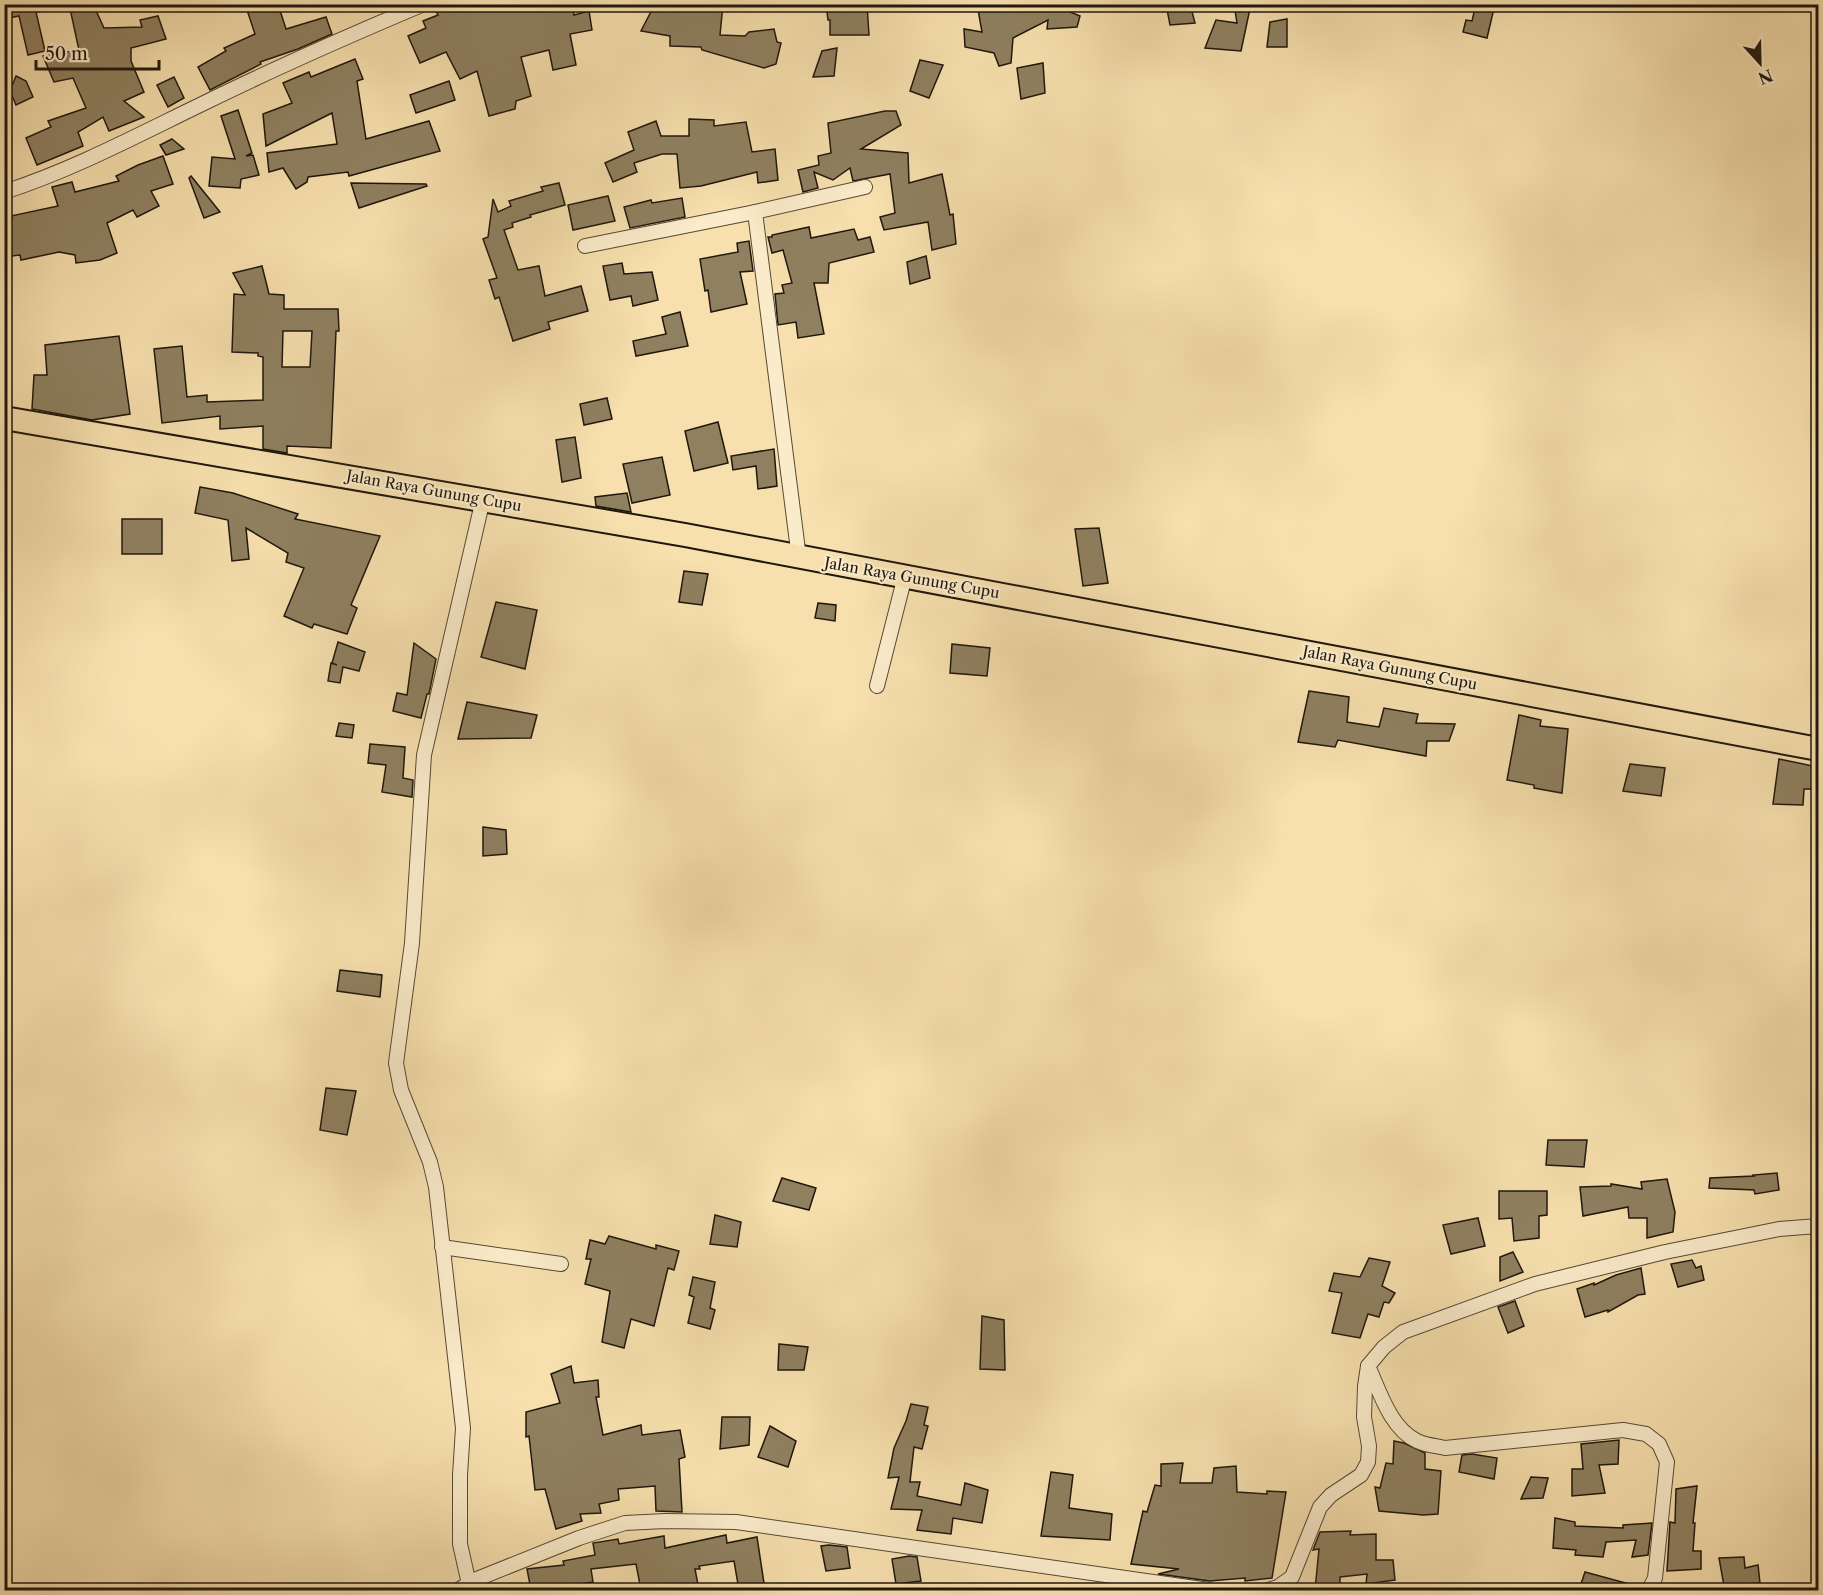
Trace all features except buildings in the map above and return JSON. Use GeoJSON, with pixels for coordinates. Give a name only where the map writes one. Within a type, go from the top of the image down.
{"type":"FeatureCollection","features":[{"type":"Feature","properties":{"kind":"highway","name":"Jalan Raya Gunung Cupu"},"geometry":{"type":"LineString","coordinates":[[4,418],[483,499],[905,576],[1818,749]]}},
{"type":"Feature","properties":{"kind":"street"},"geometry":{"type":"LineString","coordinates":[[4,192],[102,152],[280,66],[424,4]]}},
{"type":"Feature","properties":{"kind":"street"},"geometry":{"type":"LineString","coordinates":[[1390,4],[1440,4]]}},
{"type":"Feature","properties":{"kind":"street"},"geometry":{"type":"LineString","coordinates":[[585,246],[865,187]]}},
{"type":"Feature","properties":{"kind":"street"},"geometry":{"type":"LineString","coordinates":[[755,212],[799,558]]}},
{"type":"Feature","properties":{"kind":"street"},"geometry":{"type":"LineString","coordinates":[[483,499],[424,755],[413,932],[396,1063],[401,1090],[430,1162],[436,1187],[463,1428],[460,1475],[460,1544],[463,1587],[588,1535],[625,1523],[665,1521],[736,1522],[1209,1590]]}},
{"type":"Feature","properties":{"kind":"street"},"geometry":{"type":"LineString","coordinates":[[877,686],[905,576]]}},
{"type":"Feature","properties":{"kind":"street"},"geometry":{"type":"LineString","coordinates":[[1268,1590],[1278,1587],[1292,1577],[1320,1507],[1331,1494],[1361,1475],[1368,1462],[1369,1446],[1364,1418],[1368,1366],[1384,1347],[1403,1332],[1535,1284],[1665,1252],[1779,1229],[1818,1226]]}},
{"type":"Feature","properties":{"kind":"street"},"geometry":{"type":"LineString","coordinates":[[442,1247],[561,1263]]}},
{"type":"Feature","properties":{"kind":"street"},"geometry":{"type":"LineString","coordinates":[[1368,1366],[1387,1407],[1401,1429],[1418,1442],[1444,1448],[1623,1430],[1646,1434],[1659,1444],[1667,1462],[1655,1578],[1649,1590]]}}]}
